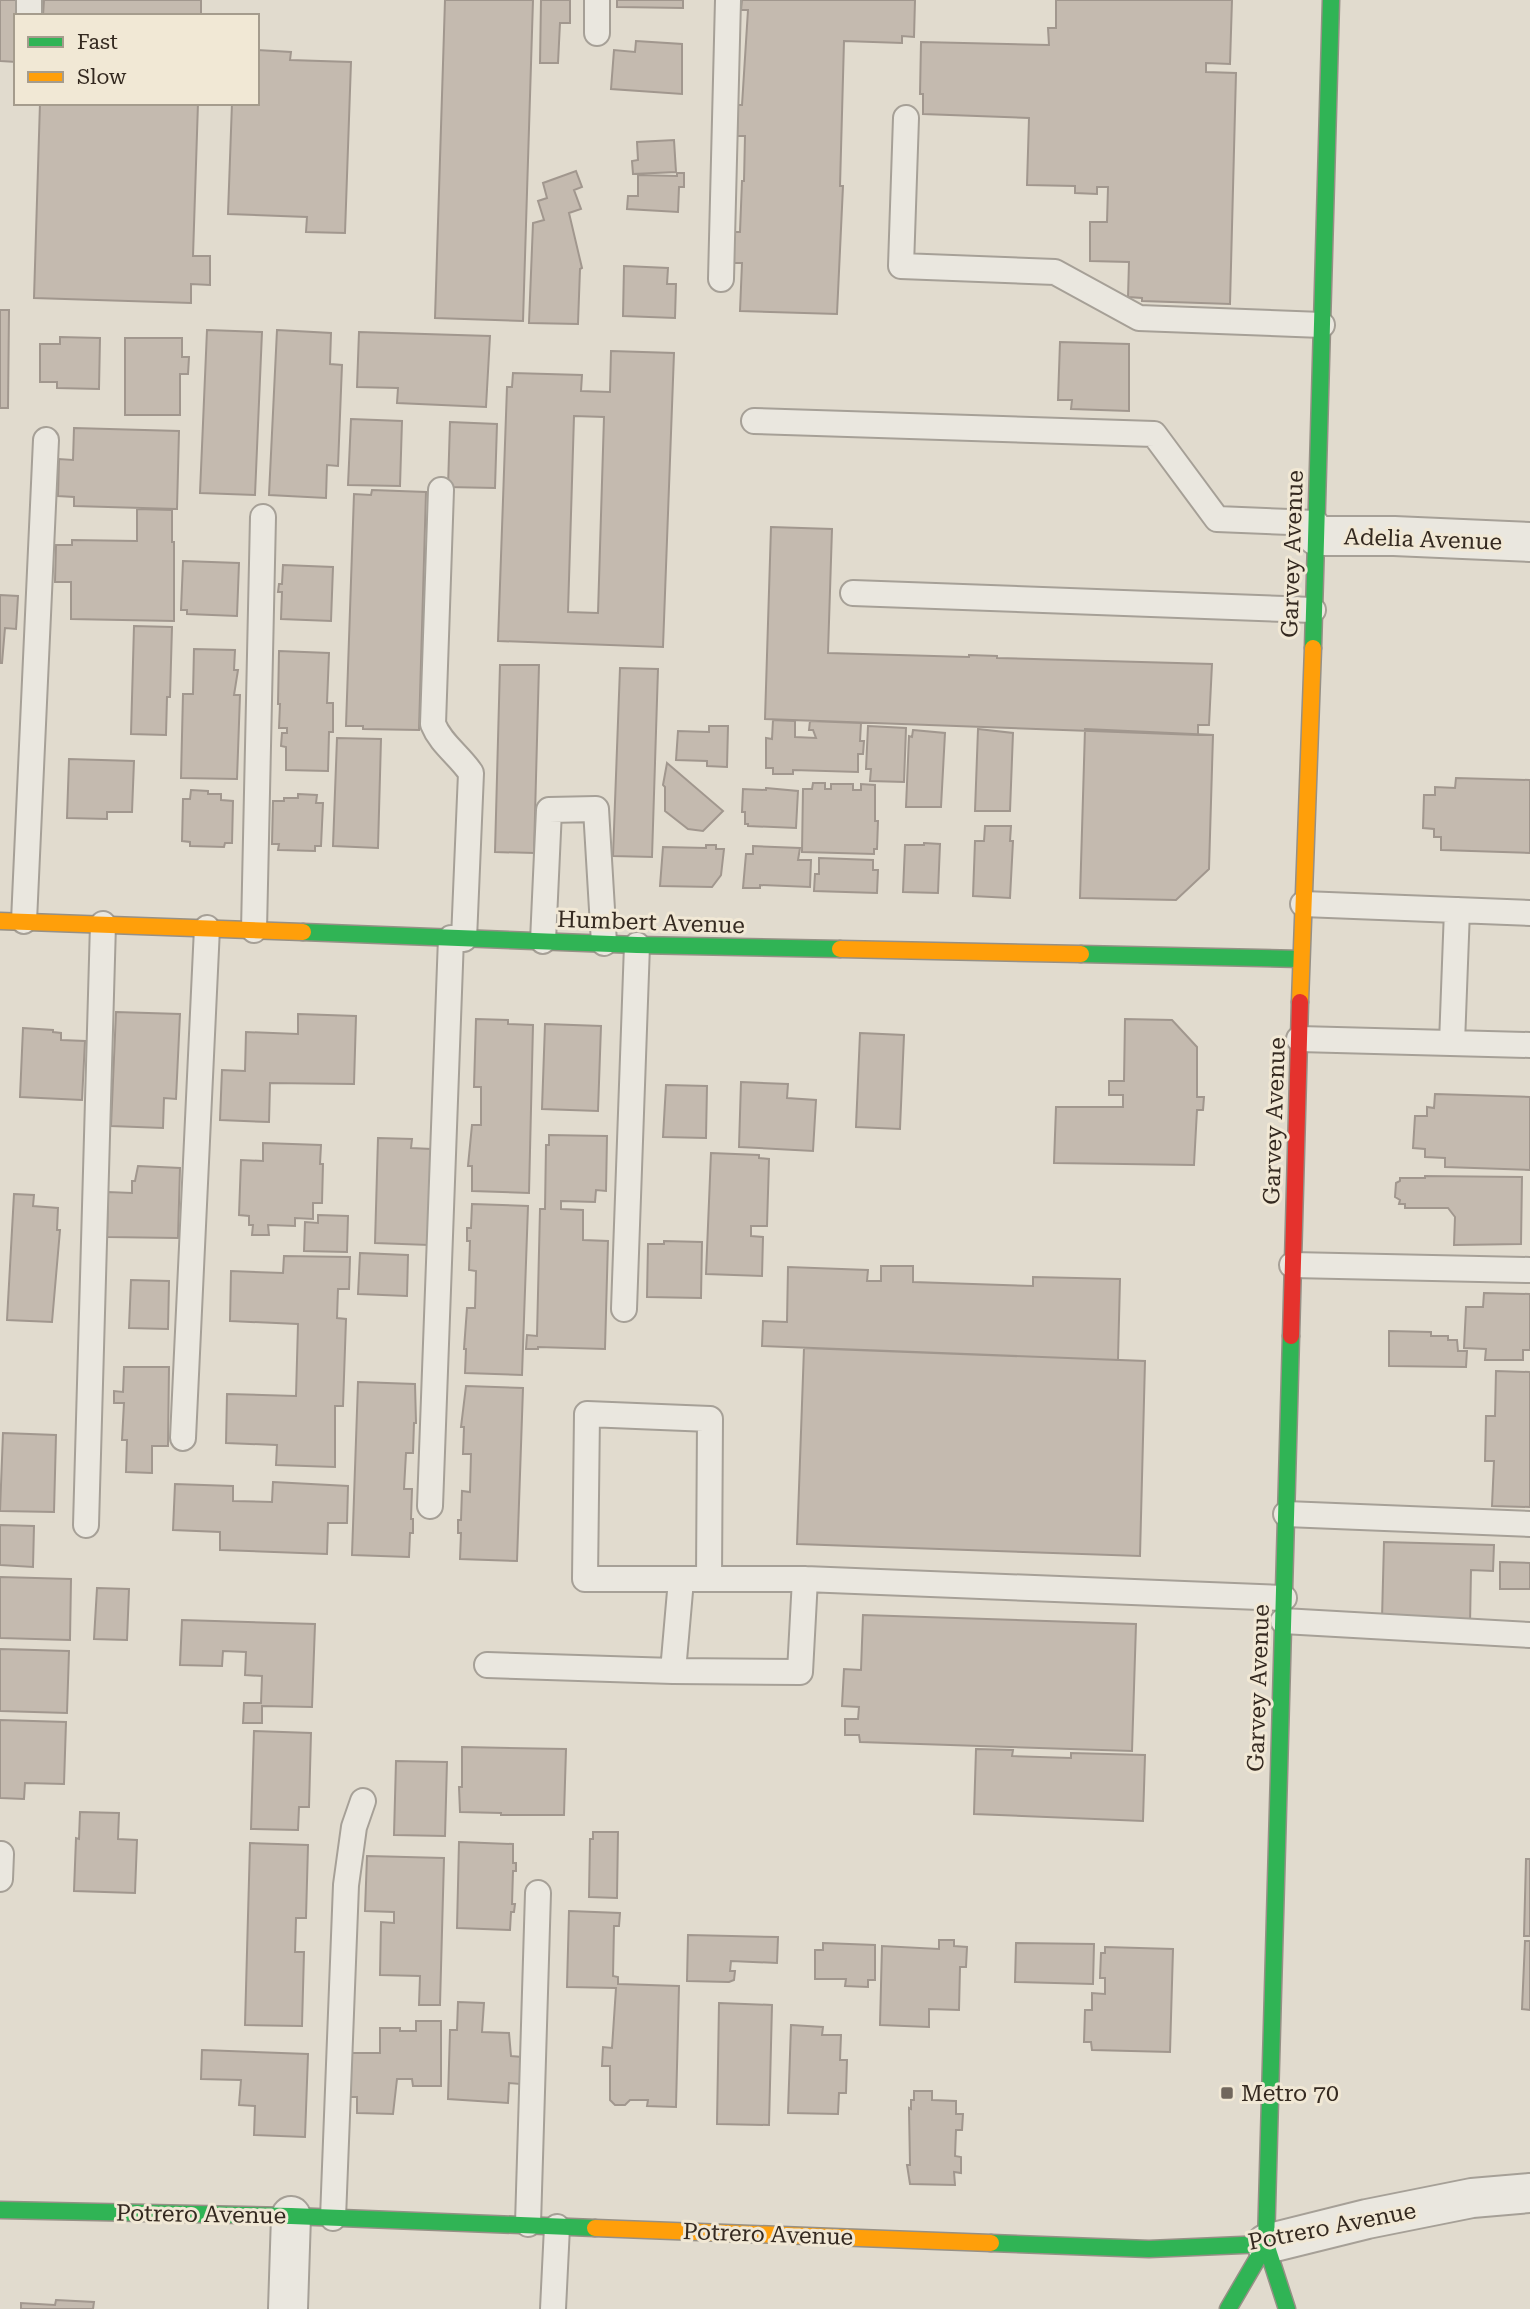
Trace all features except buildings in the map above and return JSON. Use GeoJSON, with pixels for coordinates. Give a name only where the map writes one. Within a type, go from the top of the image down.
{"type":"FeatureCollection","features":[{"type":"Feature","properties":{"kind":"street","name":"Garvey Avenue"},"geometry":{"type":"LineString","coordinates":[[1287,2309],[1266,2244],[1301,959],[1331,0]]}},
{"type":"Feature","properties":{"kind":"street","name":"Adelia Avenue"},"geometry":{"type":"LineString","coordinates":[[1316,529],[1407,537],[1530,542]]}},
{"type":"Feature","properties":{"kind":"street","name":"Humbert Avenue"},"geometry":{"type":"LineString","coordinates":[[12,921],[636,944],[1301,959]]}},
{"type":"Feature","properties":{"kind":"street","name":"Potrero Avenue"},"geometry":{"type":"LineString","coordinates":[[0,2210],[528,2224],[1149,2249],[1266,2244],[1472,2197],[1530,2193]]}},
{"type":"Feature","properties":{"kind":"street"},"geometry":{"type":"LineString","coordinates":[[288,2309],[291,2216]]}},
{"type":"Feature","properties":{"kind":"street","name":"Garvey Avenue"},"geometry":{"type":"LineString","coordinates":[[1228,2309],[1266,2244]]}},
{"type":"Feature","properties":{"kind":"lane"},"geometry":{"type":"LineString","coordinates":[[597,0],[597,33]]}},
{"type":"Feature","properties":{"kind":"lane"},"geometry":{"type":"LineString","coordinates":[[721,279],[728,0]]}},
{"type":"Feature","properties":{"kind":"lane"},"geometry":{"type":"LineString","coordinates":[[906,117],[901,266],[1055,272],[1139,318],[1322,325]]}},
{"type":"Feature","properties":{"kind":"lane"},"geometry":{"type":"LineString","coordinates":[[754,421],[1154,434],[1217,519],[1316,529]]}},
{"type":"Feature","properties":{"kind":"lane"},"geometry":{"type":"LineString","coordinates":[[12,921],[46,440]]}},
{"type":"Feature","properties":{"kind":"lane"},"geometry":{"type":"LineString","coordinates":[[430,1506],[458,938],[471,773],[462,760],[439,738],[433,724],[441,490]]}},
{"type":"Feature","properties":{"kind":"lane"},"geometry":{"type":"LineString","coordinates":[[254,930],[263,517]]}},
{"type":"Feature","properties":{"kind":"lane"},"geometry":{"type":"LineString","coordinates":[[853,593],[1313,610]]}},
{"type":"Feature","properties":{"kind":"lane"},"geometry":{"type":"LineString","coordinates":[[543,941],[549,810],[596,809],[604,943]]}},
{"type":"Feature","properties":{"kind":"lane"},"geometry":{"type":"LineString","coordinates":[[1303,904],[1530,913]]}},
{"type":"Feature","properties":{"kind":"lane"},"geometry":{"type":"LineString","coordinates":[[1452,1043],[1457,910]]}},
{"type":"Feature","properties":{"kind":"lane"},"geometry":{"type":"LineString","coordinates":[[86,1525],[103,924]]}},
{"type":"Feature","properties":{"kind":"lane"},"geometry":{"type":"LineString","coordinates":[[183,1438],[207,928]]}},
{"type":"Feature","properties":{"kind":"lane"},"geometry":{"type":"LineString","coordinates":[[624,1309],[636,944]]}},
{"type":"Feature","properties":{"kind":"lane"},"geometry":{"type":"LineString","coordinates":[[1299,1040],[1530,1045]]}},
{"type":"Feature","properties":{"kind":"lane"},"geometry":{"type":"LineString","coordinates":[[1293,1265],[1530,1270]]}},
{"type":"Feature","properties":{"kind":"lane"},"geometry":{"type":"LineString","coordinates":[[709,1579],[710,1419],[587,1414],[585,1579],[681,1580],[805,1579],[1283,1610],[1530,1635]]}},
{"type":"Feature","properties":{"kind":"lane"},"geometry":{"type":"LineString","coordinates":[[1286,1514],[1530,1524]]}},
{"type":"Feature","properties":{"kind":"lane"},"geometry":{"type":"LineString","coordinates":[[487,1665],[800,1672],[805,1579]]}},
{"type":"Feature","properties":{"kind":"lane"},"geometry":{"type":"LineString","coordinates":[[673,1671],[681,1580]]}},
{"type":"Feature","properties":{"kind":"lane"},"geometry":{"type":"LineString","coordinates":[[333,2218],[346,1885],[354,1828],[363,1801]]}},
{"type":"Feature","properties":{"kind":"lane"},"geometry":{"type":"LineString","coordinates":[[0,1879],[1,1854]]}},
{"type":"Feature","properties":{"kind":"lane"},"geometry":{"type":"LineString","coordinates":[[528,2224],[538,1893]]}},
{"type":"Feature","properties":{"kind":"lane"},"geometry":{"type":"LineString","coordinates":[[553,2309],[557,2227]]}},
{"type":"Feature","properties":{"kind":"traffic: fast"},"geometry":{"type":"LineString","coordinates":[[1313,648],[1331,0]]}},
{"type":"Feature","properties":{"kind":"traffic: fast"},"geometry":{"type":"LineString","coordinates":[[303,932],[637,945],[840,949]]}},
{"type":"Feature","properties":{"kind":"traffic: fast"},"geometry":{"type":"LineString","coordinates":[[1081,954],[1301,959]]}},
{"type":"Feature","properties":{"kind":"traffic: fast"},"geometry":{"type":"LineString","coordinates":[[1287,2309],[1266,2244],[1291,1336]]}},
{"type":"Feature","properties":{"kind":"traffic: fast"},"geometry":{"type":"LineString","coordinates":[[0,2210],[291,2216],[595,2228]]}},
{"type":"Feature","properties":{"kind":"traffic: fast"},"geometry":{"type":"LineString","coordinates":[[991,2243],[1149,2249],[1266,2244]]}},
{"type":"Feature","properties":{"kind":"traffic: fast"},"geometry":{"type":"LineString","coordinates":[[1228,2309],[1266,2244]]}},
{"type":"Feature","properties":{"kind":"traffic: slow"},"geometry":{"type":"LineString","coordinates":[[1300,1002],[1313,648]]}},
{"type":"Feature","properties":{"kind":"traffic: slow"},"geometry":{"type":"LineString","coordinates":[[0,921],[303,932]]}},
{"type":"Feature","properties":{"kind":"traffic: slow"},"geometry":{"type":"LineString","coordinates":[[840,949],[1081,954]]}},
{"type":"Feature","properties":{"kind":"traffic: slow"},"geometry":{"type":"LineString","coordinates":[[595,2228],[991,2243]]}},
{"type":"Feature","properties":{"kind":"traffic: jam"},"geometry":{"type":"LineString","coordinates":[[1291,1336],[1300,1002]]}},
{"type":"Feature","properties":{"kind":"place","name":"Metro 70"},"geometry":{"type":"Point","coordinates":[1227,2093]}}]}
